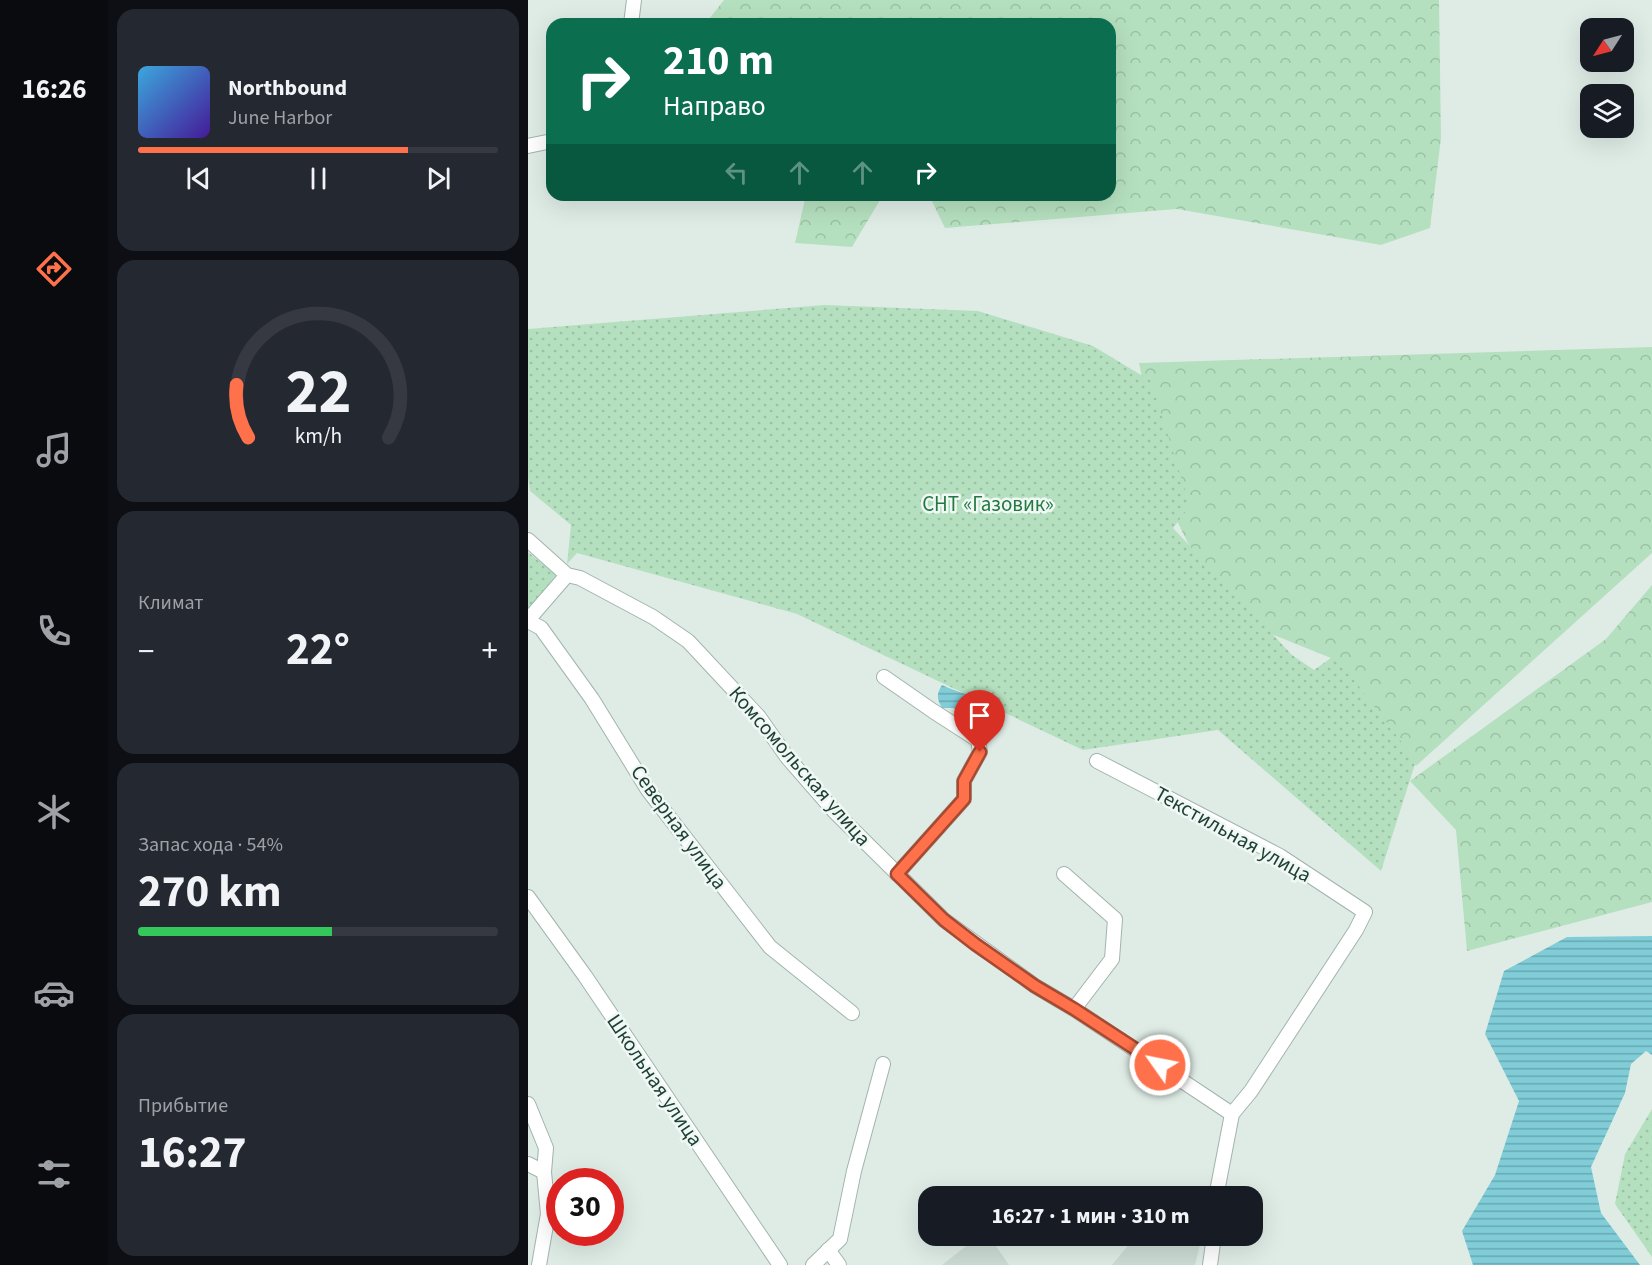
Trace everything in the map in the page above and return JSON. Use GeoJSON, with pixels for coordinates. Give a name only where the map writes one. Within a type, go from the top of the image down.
{"type":"FeatureCollection","features":[{"type":"Feature","properties":{"kind":"street"},"geometry":{"type":"LineString","coordinates":[[632,18],[634,0]]}},
{"type":"Feature","properties":{"kind":"street"},"geometry":{"type":"LineString","coordinates":[[528,146],[546,142]]}},
{"type":"Feature","properties":{"kind":"street"},"geometry":{"type":"LineString","coordinates":[[528,540],[567,575],[528,621]]}},
{"type":"Feature","properties":{"kind":"street","name":"Комсомольская улица"},"geometry":{"type":"LineString","coordinates":[[567,575],[580,578],[652,617],[688,641],[759,717],[787,757],[834,811],[944,920],[1035,986],[1074,1009],[1232,1114]]}},
{"type":"Feature","properties":{"kind":"street","name":"Северная улица"},"geometry":{"type":"LineString","coordinates":[[528,621],[540,628],[592,699],[648,790],[770,947],[852,1013]]}},
{"type":"Feature","properties":{"kind":"street"},"geometry":{"type":"LineString","coordinates":[[884,677],[978,740],[980,752],[964,781],[964,799],[897,874]]}},
{"type":"Feature","properties":{"kind":"street","name":"Текстильная улица"},"geometry":{"type":"LineString","coordinates":[[1097,761],[1280,856],[1365,912],[1356,930],[1257,1081],[1232,1114]]}},
{"type":"Feature","properties":{"kind":"street"},"geometry":{"type":"LineString","coordinates":[[1064,874],[1115,919],[1112,958],[1074,1009]]}},
{"type":"Feature","properties":{"kind":"street","name":"Школьная улица"},"geometry":{"type":"LineString","coordinates":[[528,897],[585,976],[780,1265]]}},
{"type":"Feature","properties":{"kind":"street"},"geometry":{"type":"LineString","coordinates":[[813,1265],[840,1239],[854,1171],[883,1064]]}},
{"type":"Feature","properties":{"kind":"street"},"geometry":{"type":"LineString","coordinates":[[528,1104],[546,1148],[544,1172],[548,1214],[539,1265]]}},
{"type":"Feature","properties":{"kind":"street"},"geometry":{"type":"LineString","coordinates":[[1218,1186],[1232,1114]]}},
{"type":"Feature","properties":{"kind":"street"},"geometry":{"type":"LineString","coordinates":[[528,1164],[544,1172]]}},
{"type":"Feature","properties":{"kind":"street"},"geometry":{"type":"LineString","coordinates":[[1210,1265],[1213,1246]]}},
{"type":"Feature","properties":{"kind":"street"},"geometry":{"type":"LineString","coordinates":[[828,1250],[839,1265]]}},
{"type":"Feature","properties":{"kind":"shaded area"},"geometry":{"type":"Polygon","coordinates":[[[966,1246],[996,1246],[1009,1265],[942,1265],[966,1246]]]}},
{"type":"Feature","properties":{"kind":"shaded area"},"geometry":{"type":"Polygon","coordinates":[[[1128,1246],[1200,1246],[1195,1265],[1112,1265],[1128,1246]]]}},
{"type":"Feature","properties":{"kind":"green space"},"geometry":{"type":"Polygon","coordinates":[[[724,0],[1439,0],[1441,138],[1430,228],[1381,245],[1177,209],[945,228],[932,201],[1116,201],[1116,18],[710,18],[724,0]]]}},
{"type":"Feature","properties":{"kind":"green space"},"geometry":{"type":"Polygon","coordinates":[[[805,201],[879,201],[852,247],[795,243],[805,201]]]}},
{"type":"Feature","properties":{"kind":"green space","name":"СНТ «Газовик»"},"geometry":{"type":"Polygon","coordinates":[[[825,305],[978,311],[1093,346],[1151,381],[1190,506],[1173,528],[1292,655],[1314,670],[1335,655],[1416,761],[1381,871],[1218,730],[1083,750],[797,614],[577,553],[567,564],[571,525],[530,491],[528,478],[528,329],[825,305]]]}},
{"type":"Feature","properties":{"kind":"green space"},"geometry":{"type":"Polygon","coordinates":[[[1652,347],[1652,553],[1416,766],[1331,658],[1254,627],[1199,565],[1168,503],[1139,363],[1652,347]]]}},
{"type":"Feature","properties":{"kind":"green space"},"geometry":{"type":"Polygon","coordinates":[[[528,552],[556,575],[528,612],[528,552]]]}},
{"type":"Feature","properties":{"kind":"green space"},"geometry":{"type":"Polygon","coordinates":[[[1652,585],[1652,902],[1467,951],[1456,830],[1410,781],[1606,639],[1652,585]]]}},
{"type":"Feature","properties":{"kind":"green space"},"geometry":{"type":"Polygon","coordinates":[[[1652,1109],[1652,1257],[1615,1204],[1625,1154],[1652,1109]]]}},
{"type":"Feature","properties":{"kind":"water"},"geometry":{"type":"Polygon","coordinates":[[[942,685],[990,704],[990,715],[983,723],[973,728],[969,727],[954,708],[942,708],[938,696],[942,685]]]}},
{"type":"Feature","properties":{"kind":"water"},"geometry":{"type":"Polygon","coordinates":[[[1652,936],[1652,1055],[1646,1051],[1631,1064],[1625,1093],[1591,1167],[1601,1213],[1640,1265],[1473,1265],[1462,1231],[1495,1175],[1519,1101],[1485,1034],[1504,971],[1567,937],[1652,936]]]}},
{"type":"Feature","properties":{"kind":"route"},"geometry":{"type":"LineString","coordinates":[[980,752],[964,781],[964,799],[897,874],[944,920],[975,944],[1035,986],[1160,1065]]}}]}
